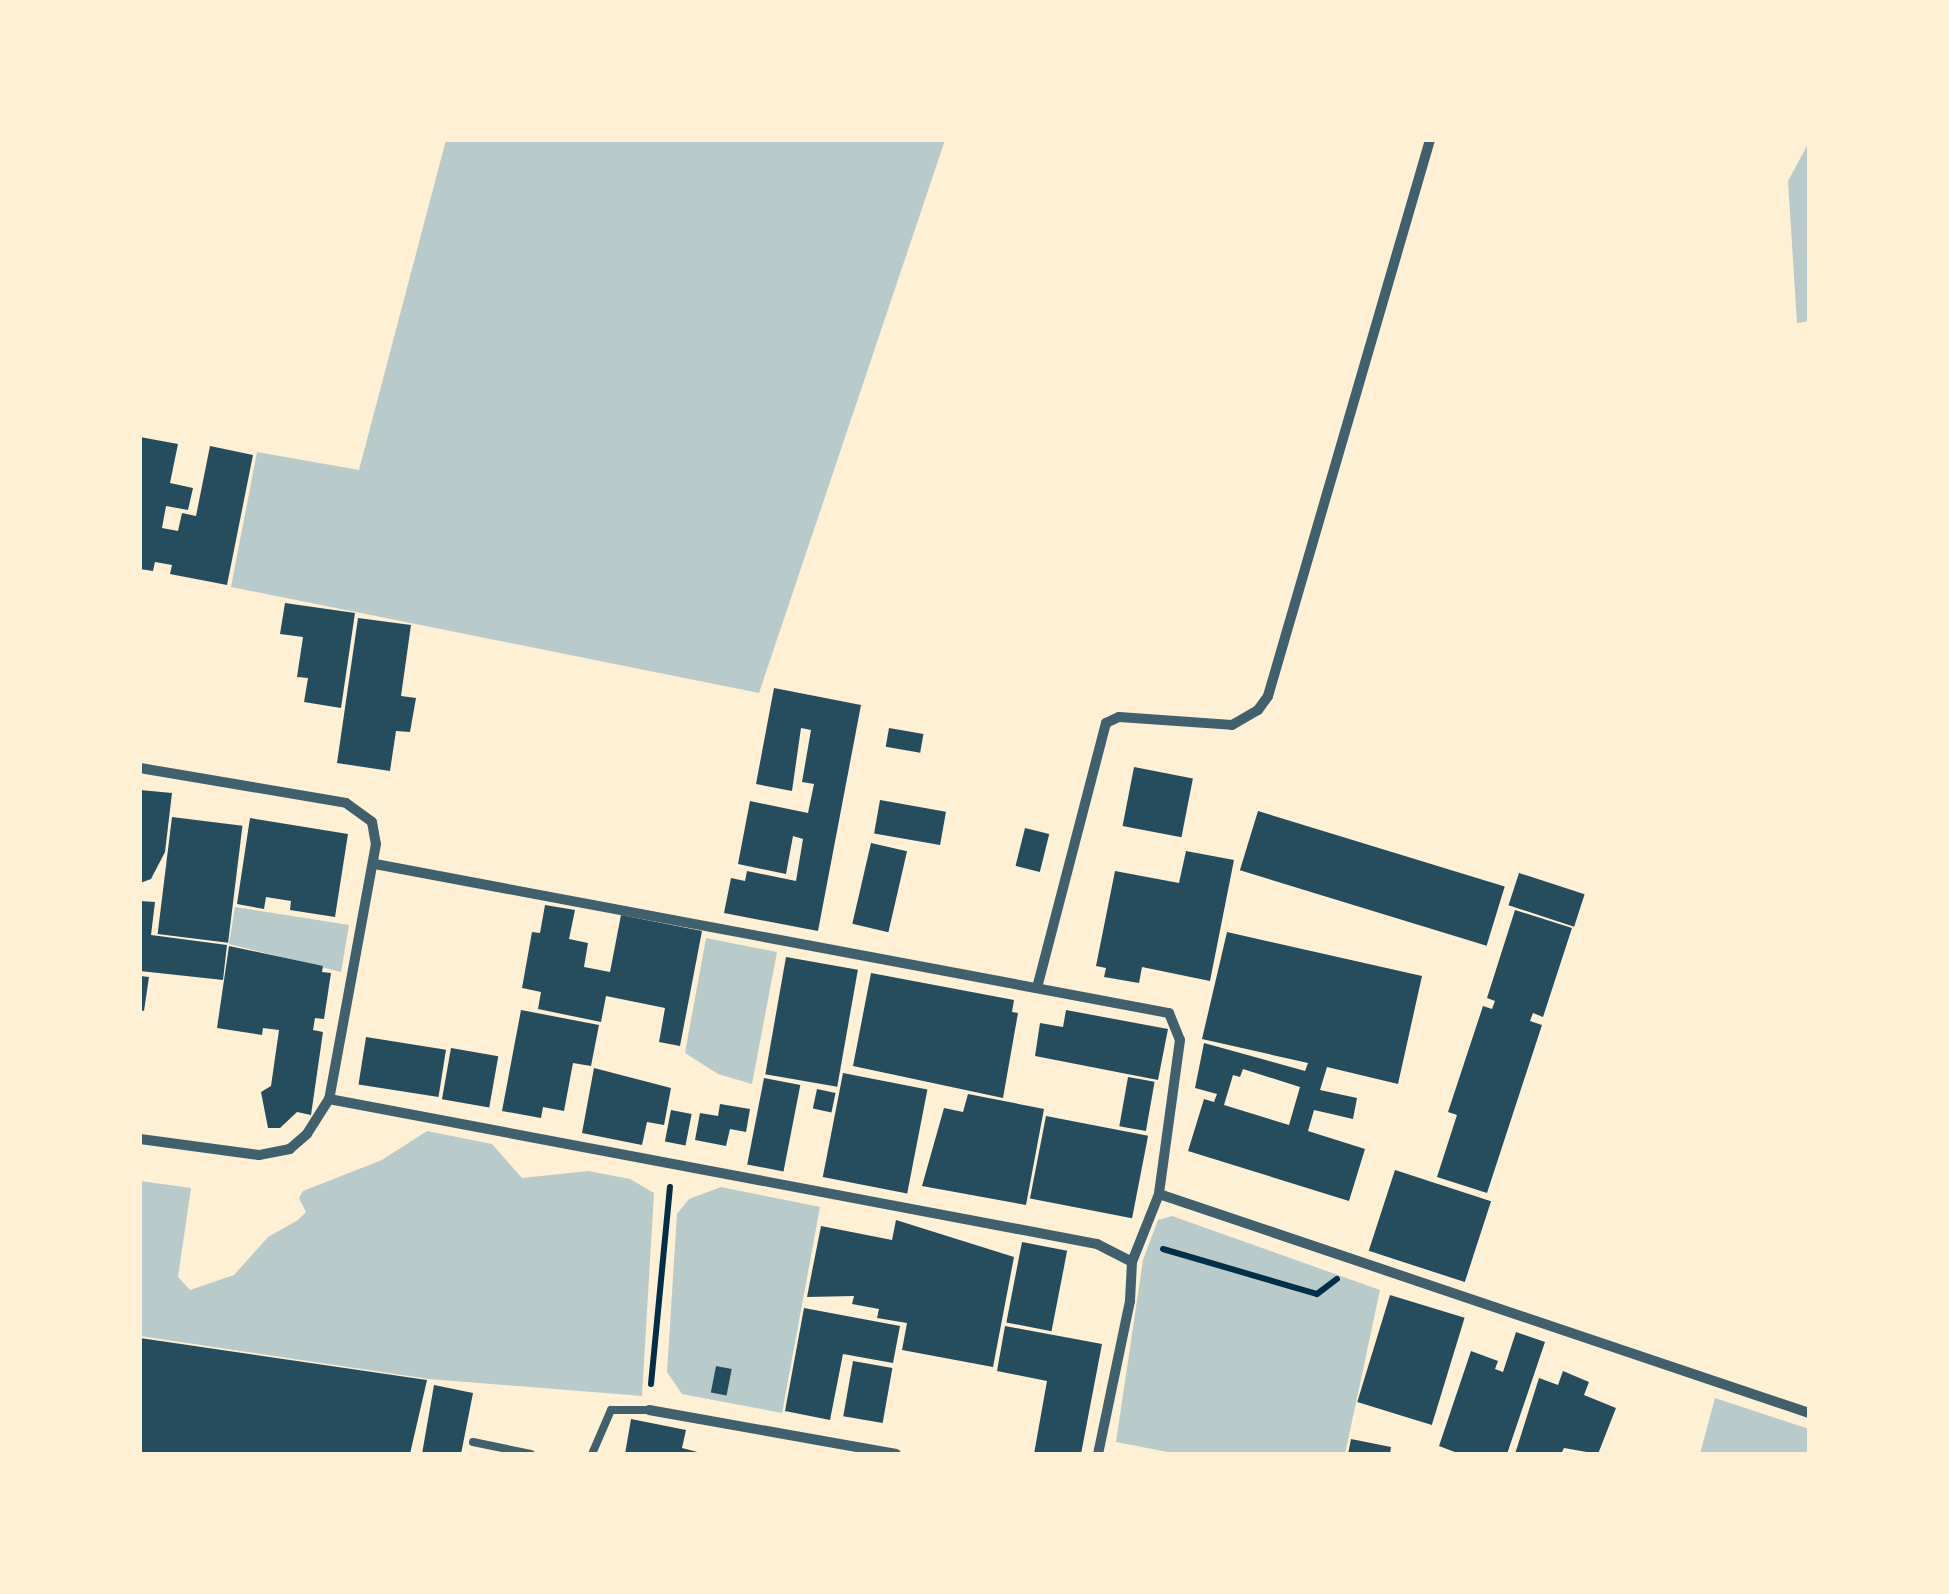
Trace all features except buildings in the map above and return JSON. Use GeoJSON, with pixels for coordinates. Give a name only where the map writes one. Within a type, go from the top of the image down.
{"type":"FeatureCollection","features":[{"type":"Feature","properties":{"kind":"street"},"geometry":{"type":"LineString","coordinates":[[1038,984],[1106,723],[1119,717],[1232,725],[1258,710],[1268,696],[1430,140]]}},
{"type":"Feature","properties":{"kind":"street"},"geometry":{"type":"LineString","coordinates":[[140,768],[356,806],[372,822],[375,864],[330,1099],[307,1134],[279,1154],[140,1139]]}},
{"type":"Feature","properties":{"kind":"street"},"geometry":{"type":"LineString","coordinates":[[375,864],[1038,984],[1159,1009],[1176,1019],[1180,1040],[1159,1194],[1132,1262],[1130,1301],[1098,1454]]}},
{"type":"Feature","properties":{"kind":"street"},"geometry":{"type":"LineString","coordinates":[[330,1099],[1097,1244],[1132,1262]]}},
{"type":"Feature","properties":{"kind":"street"},"geometry":{"type":"LineString","coordinates":[[1159,1194],[1809,1413]]}},
{"type":"Feature","properties":{"kind":"street"},"geometry":{"type":"LineString","coordinates":[[649,1410],[896,1454]]}},
{"type":"Feature","properties":{"kind":"lane"},"geometry":{"type":"LineString","coordinates":[[592,1454],[615,1407],[649,1410]]}},
{"type":"Feature","properties":{"kind":"lane"},"geometry":{"type":"LineString","coordinates":[[474,1442],[530,1454]]}},
{"type":"Feature","properties":{"kind":"path"},"geometry":{"type":"LineString","coordinates":[[649,1410],[672,1166]]}},
{"type":"Feature","properties":{"kind":"path"},"geometry":{"type":"LineString","coordinates":[[1138,1243],[1317,1294],[1333,1288],[1344,1259]]}},
{"type":"Feature","properties":{"kind":"shaded area"},"geometry":{"type":"Polygon","coordinates":[[[446,140],[945,140],[759,693],[231,587],[257,452],[359,470],[446,140]]]}},
{"type":"Feature","properties":{"kind":"shaded area"},"geometry":{"type":"Polygon","coordinates":[[[1809,142],[1809,321],[1797,323],[1788,181],[1809,142]]]}},
{"type":"Feature","properties":{"kind":"shaded area"},"geometry":{"type":"Polygon","coordinates":[[[235,907],[349,925],[341,972],[229,944],[235,907]]]}},
{"type":"Feature","properties":{"kind":"shaded area"},"geometry":{"type":"Polygon","coordinates":[[[706,938],[777,952],[752,1084],[718,1074],[685,1053],[706,938]]]}},
{"type":"Feature","properties":{"kind":"shaded area"},"geometry":{"type":"Polygon","coordinates":[[[427,1131],[492,1144],[522,1178],[588,1171],[630,1179],[654,1193],[642,1396],[429,1379],[140,1336],[140,1181],[191,1188],[178,1277],[190,1290],[234,1275],[268,1237],[298,1220],[306,1212],[299,1198],[303,1191],[382,1160],[427,1131]]]}},
{"type":"Feature","properties":{"kind":"shaded area"},"geometry":{"type":"Polygon","coordinates":[[[721,1187],[820,1207],[782,1413],[682,1394],[667,1372],[677,1214],[689,1199],[721,1187]]]}},
{"type":"Feature","properties":{"kind":"shaded area"},"geometry":{"type":"Polygon","coordinates":[[[1172,1216],[1380,1290],[1345,1454],[1178,1454],[1116,1442],[1143,1260],[1158,1220],[1172,1216]]]}},
{"type":"Feature","properties":{"kind":"shaded area"},"geometry":{"type":"Polygon","coordinates":[[[1715,1398],[1809,1429],[1809,1454],[1700,1454],[1715,1398]]]}}]}
